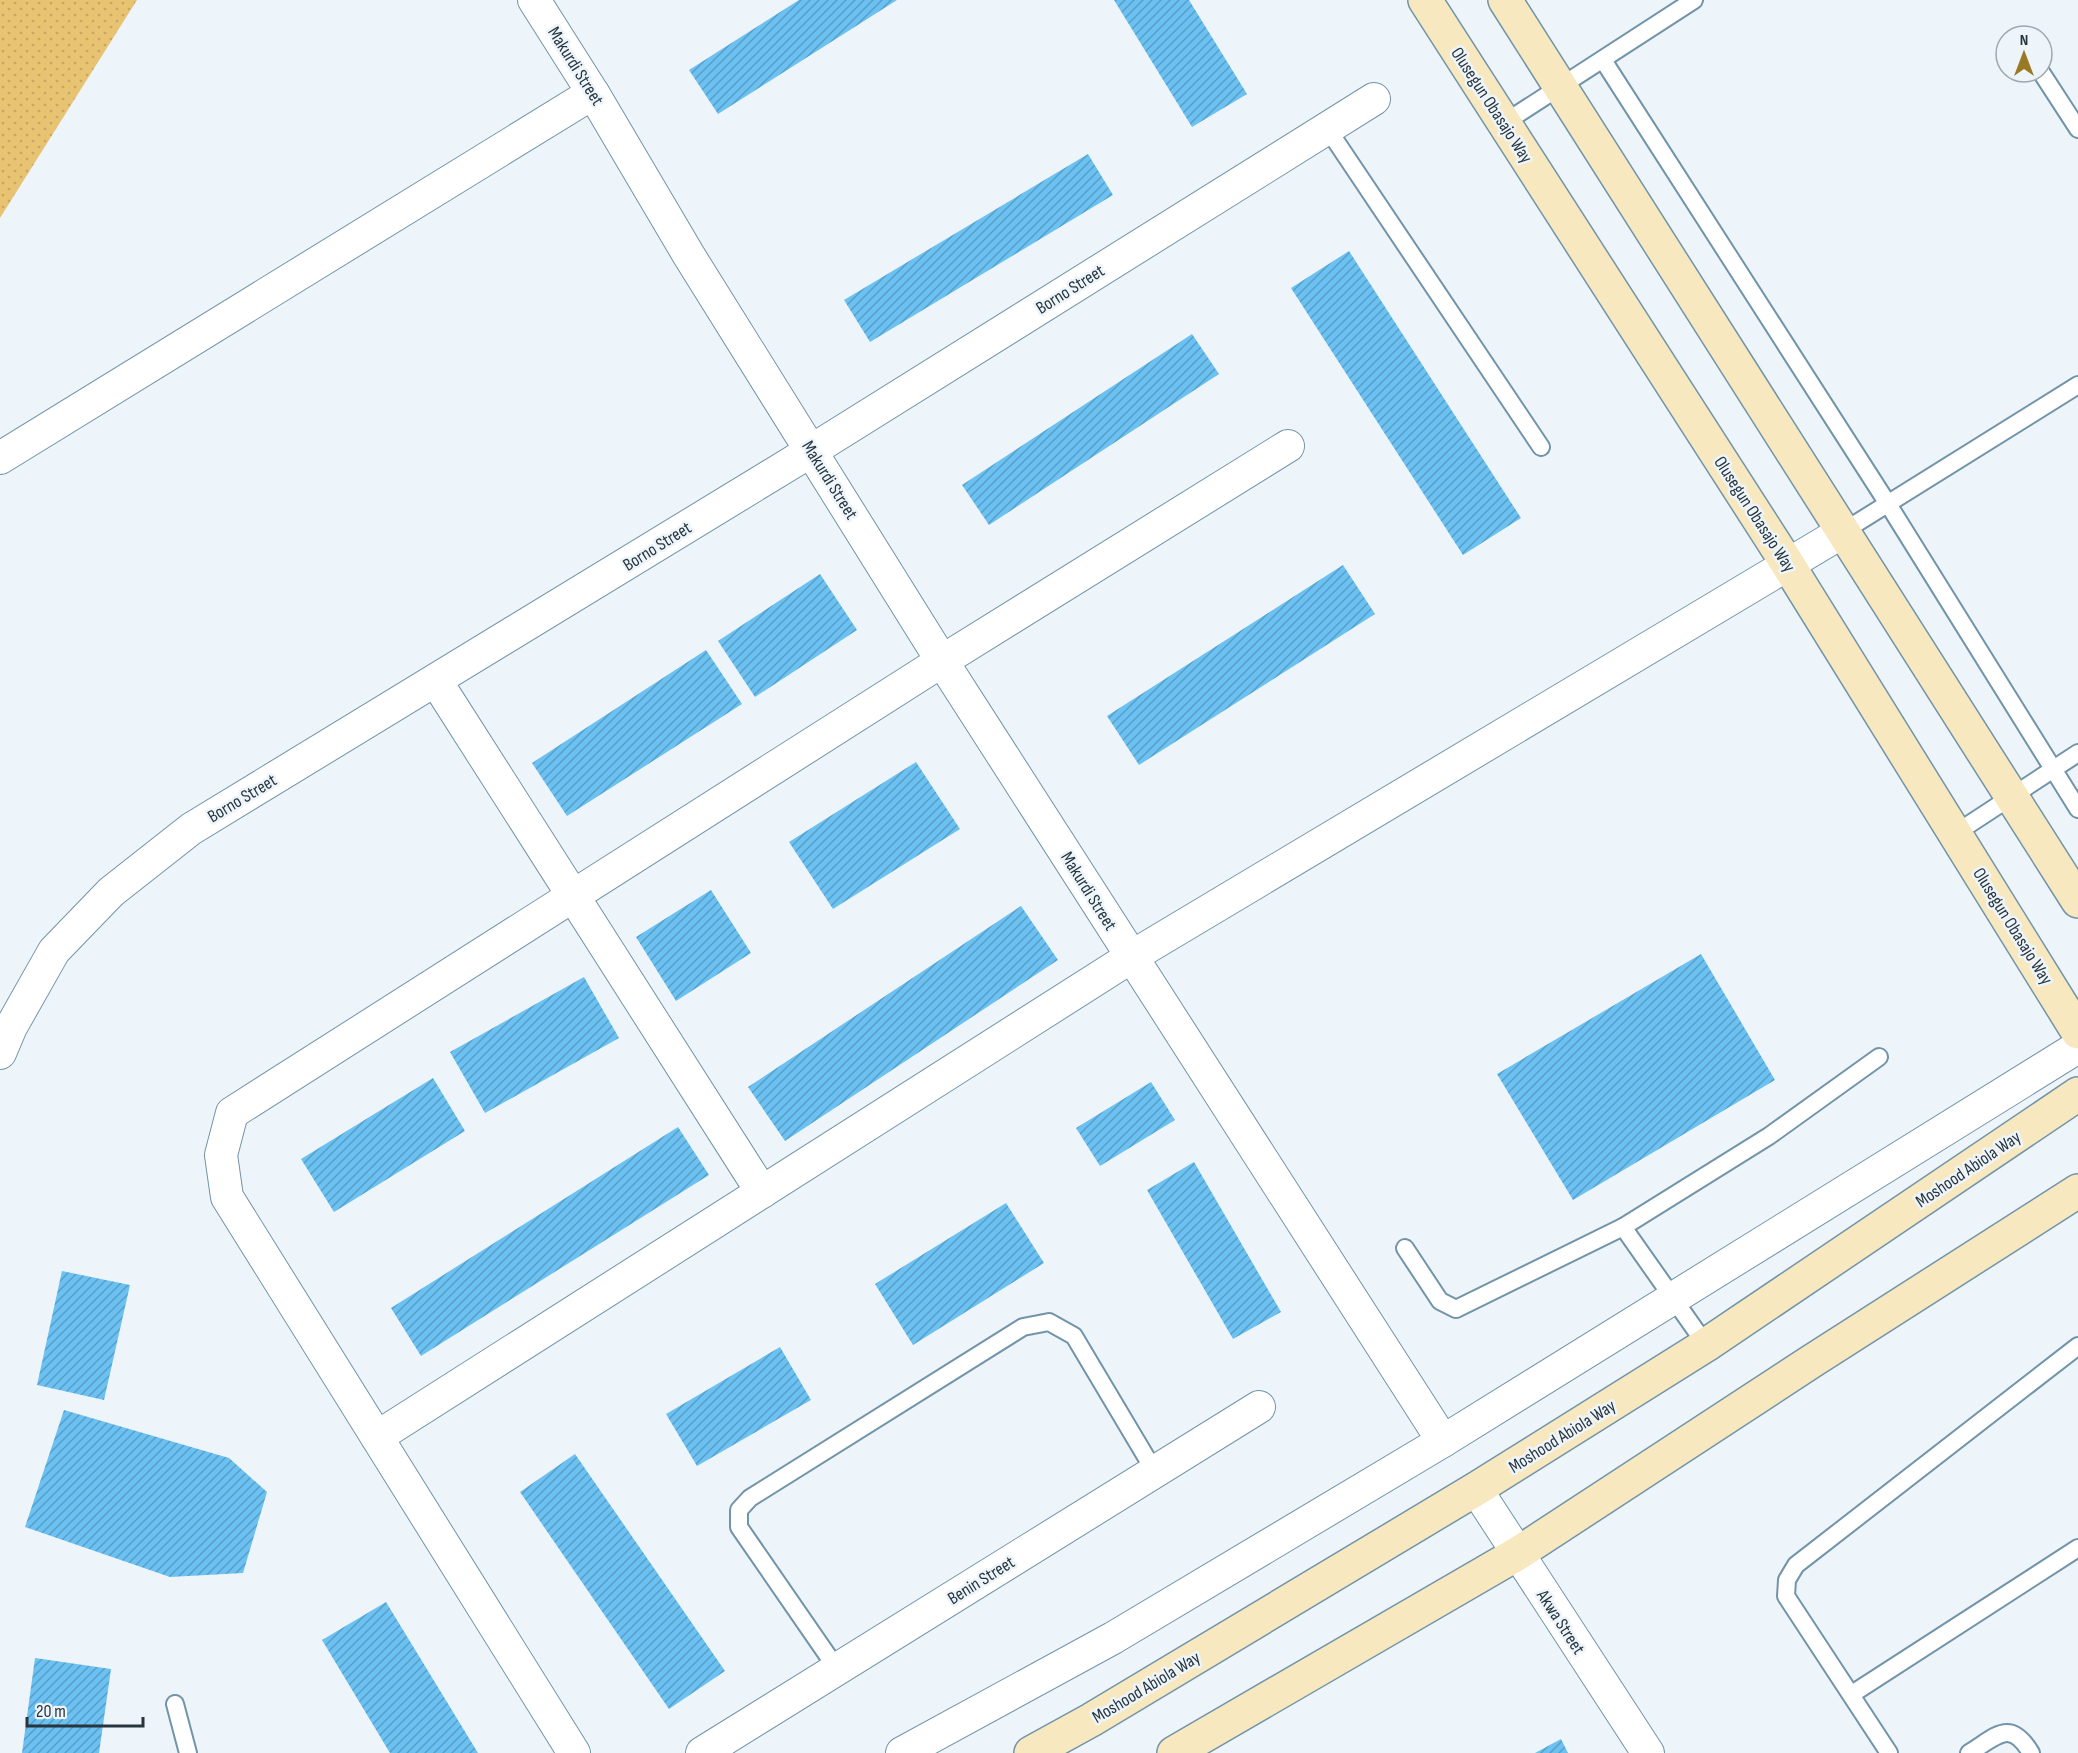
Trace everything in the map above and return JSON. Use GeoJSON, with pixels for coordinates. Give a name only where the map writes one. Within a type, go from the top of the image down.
{"type":"FeatureCollection","features":[{"type":"Feature","properties":{"kind":"main road","name":"Olusegun Obasajo Way"},"geometry":{"type":"LineString","coordinates":[[1425,0],[1787,563],[2078,1032]]}},
{"type":"Feature","properties":{"kind":"main road"},"geometry":{"type":"LineString","coordinates":[[1505,0],[2078,901]]}},
{"type":"Feature","properties":{"kind":"main road","name":"Moshood Abiola Way"},"geometry":{"type":"LineString","coordinates":[[1031,1753],[1091,1720],[1476,1489],[1706,1345],[2078,1094]]}},
{"type":"Feature","properties":{"kind":"main road"},"geometry":{"type":"LineString","coordinates":[[1174,1753],[1517,1554],[2078,1191]]}},
{"type":"Feature","properties":{"kind":"street","name":"Makurdi Street"},"geometry":{"type":"LineString","coordinates":[[534,0],[593,93],[688,254],[942,661],[1443,1441]]}},
{"type":"Feature","properties":{"kind":"street"},"geometry":{"type":"LineString","coordinates":[[0,458],[593,93]]}},
{"type":"Feature","properties":{"kind":"street","name":"Borno Street"},"geometry":{"type":"LineString","coordinates":[[0,1053],[11,1027],[54,951],[111,892],[190,829],[811,451],[1374,99]]}},
{"type":"Feature","properties":{"kind":"street"},"geometry":{"type":"LineString","coordinates":[[573,1753],[227,1197],[221,1155],[232,1113],[942,661],[1288,446]]}},
{"type":"Feature","properties":{"kind":"street"},"geometry":{"type":"LineString","coordinates":[[377,1437],[1131,957],[1844,531]]}},
{"type":"Feature","properties":{"kind":"street"},"geometry":{"type":"LineString","coordinates":[[436,681],[762,1192]]}},
{"type":"Feature","properties":{"kind":"street"},"geometry":{"type":"LineString","coordinates":[[902,1753],[1113,1638],[1443,1441],[2078,1047]]}},
{"type":"Feature","properties":{"kind":"street","name":"Benin Street"},"geometry":{"type":"LineString","coordinates":[[702,1753],[1259,1407]]}},
{"type":"Feature","properties":{"kind":"street","name":"Akwa Street"},"geometry":{"type":"LineString","coordinates":[[1476,1489],[1648,1753]]}},
{"type":"Feature","properties":{"kind":"lane"},"geometry":{"type":"LineString","coordinates":[[1504,123],[1688,2]]}},
{"type":"Feature","properties":{"kind":"lane"},"geometry":{"type":"LineString","coordinates":[[1602,60],[1888,504],[2078,809]]}},
{"type":"Feature","properties":{"kind":"lane"},"geometry":{"type":"LineString","coordinates":[[2049,84],[2078,129]]}},
{"type":"Feature","properties":{"kind":"lane"},"geometry":{"type":"LineString","coordinates":[[1327,128],[1541,447]]}},
{"type":"Feature","properties":{"kind":"lane"},"geometry":{"type":"LineString","coordinates":[[1844,531],[2078,385]]}},
{"type":"Feature","properties":{"kind":"lane"},"geometry":{"type":"LineString","coordinates":[[1956,833],[2078,753]]}},
{"type":"Feature","properties":{"kind":"lane"},"geometry":{"type":"LineString","coordinates":[[1406,1248],[1440,1301],[1456,1309],[1623,1227],[1769,1136],[1879,1057]]}},
{"type":"Feature","properties":{"kind":"lane"},"geometry":{"type":"LineString","coordinates":[[1623,1227],[1706,1345]]}},
{"type":"Feature","properties":{"kind":"lane"},"geometry":{"type":"LineString","coordinates":[[837,1669],[739,1527],[739,1510],[750,1498],[1023,1328],[1049,1322],[1074,1336],[1155,1472]]}},
{"type":"Feature","properties":{"kind":"lane"},"geometry":{"type":"LineString","coordinates":[[1889,1753],[1786,1596],[1788,1581],[1796,1565],[2078,1346]]}},
{"type":"Feature","properties":{"kind":"lane"},"geometry":{"type":"LineString","coordinates":[[1852,1694],[2078,1548]]}},
{"type":"Feature","properties":{"kind":"lane"},"geometry":{"type":"LineString","coordinates":[[175,1704],[188,1753]]}},
{"type":"Feature","properties":{"kind":"lane"},"geometry":{"type":"LineString","coordinates":[[1969,1753],[2003,1732],[2014,1732],[2023,1740],[2031,1753]]}},
{"type":"Feature","properties":{"kind":"shaded area"},"geometry":{"type":"Polygon","coordinates":[[[0,0],[137,0],[0,218],[0,0]]]}},
{"type":"Feature","properties":{"kind":"building"},"geometry":{"type":"Polygon","coordinates":[[[799,0],[897,0],[718,114],[689,70],[799,0]]]}},
{"type":"Feature","properties":{"kind":"building"},"geometry":{"type":"Polygon","coordinates":[[[1114,0],[1189,0],[1247,94],[1192,127],[1114,0]]]}},
{"type":"Feature","properties":{"kind":"building"},"geometry":{"type":"Polygon","coordinates":[[[1088,154],[1113,195],[870,342],[844,300],[1088,154]]]}},
{"type":"Feature","properties":{"kind":"building"},"geometry":{"type":"Polygon","coordinates":[[[1349,251],[1521,518],[1463,555],[1291,288],[1349,251]]]}},
{"type":"Feature","properties":{"kind":"building"},"geometry":{"type":"Polygon","coordinates":[[[1192,334],[1219,374],[989,525],[962,485],[1192,334]]]}},
{"type":"Feature","properties":{"kind":"building"},"geometry":{"type":"Polygon","coordinates":[[[1343,565],[1375,614],[1139,765],[1107,716],[1343,565]]]}},
{"type":"Feature","properties":{"kind":"building"},"geometry":{"type":"Polygon","coordinates":[[[820,574],[857,630],[755,697],[718,641],[820,574]]]}},
{"type":"Feature","properties":{"kind":"building"},"geometry":{"type":"Polygon","coordinates":[[[706,650],[742,704],[567,816],[532,763],[706,650]]]}},
{"type":"Feature","properties":{"kind":"building"},"geometry":{"type":"Polygon","coordinates":[[[916,762],[960,829],[833,909],[789,842],[916,762]]]}},
{"type":"Feature","properties":{"kind":"building"},"geometry":{"type":"Polygon","coordinates":[[[711,890],[751,953],[676,1001],[636,937],[711,890]]]}},
{"type":"Feature","properties":{"kind":"building"},"geometry":{"type":"Polygon","coordinates":[[[1021,906],[1058,960],[785,1141],[748,1087],[1021,906]]]}},
{"type":"Feature","properties":{"kind":"building"},"geometry":{"type":"Polygon","coordinates":[[[1701,954],[1775,1080],[1573,1200],[1497,1074],[1701,954]]]}},
{"type":"Feature","properties":{"kind":"building"},"geometry":{"type":"Polygon","coordinates":[[[584,977],[619,1038],[485,1113],[450,1052],[584,977]]]}},
{"type":"Feature","properties":{"kind":"building"},"geometry":{"type":"Polygon","coordinates":[[[433,1078],[465,1131],[334,1212],[301,1159],[433,1078]]]}},
{"type":"Feature","properties":{"kind":"building"},"geometry":{"type":"Polygon","coordinates":[[[1151,1082],[1175,1120],[1100,1166],[1076,1128],[1151,1082]]]}},
{"type":"Feature","properties":{"kind":"building"},"geometry":{"type":"Polygon","coordinates":[[[678,1127],[709,1175],[421,1356],[391,1308],[678,1127]]]}},
{"type":"Feature","properties":{"kind":"building"},"geometry":{"type":"Polygon","coordinates":[[[1194,1162],[1281,1312],[1233,1339],[1147,1190],[1194,1162]]]}},
{"type":"Feature","properties":{"kind":"building"},"geometry":{"type":"Polygon","coordinates":[[[1006,1203],[1044,1263],[913,1345],[875,1284],[1006,1203]]]}},
{"type":"Feature","properties":{"kind":"building"},"geometry":{"type":"Polygon","coordinates":[[[62,1271],[130,1285],[104,1400],[37,1385],[62,1271]]]}},
{"type":"Feature","properties":{"kind":"building"},"geometry":{"type":"Polygon","coordinates":[[[780,1347],[811,1400],[697,1466],[666,1414],[780,1347]]]}},
{"type":"Feature","properties":{"kind":"building"},"geometry":{"type":"Polygon","coordinates":[[[64,1410],[229,1458],[267,1492],[243,1573],[170,1577],[25,1527],[64,1410]]]}},
{"type":"Feature","properties":{"kind":"building"},"geometry":{"type":"Polygon","coordinates":[[[575,1454],[725,1671],[669,1709],[520,1492],[575,1454]]]}},
{"type":"Feature","properties":{"kind":"building"},"geometry":{"type":"Polygon","coordinates":[[[386,1602],[478,1753],[390,1753],[322,1640],[386,1602]]]}},
{"type":"Feature","properties":{"kind":"building"},"geometry":{"type":"Polygon","coordinates":[[[35,1658],[111,1669],[99,1753],[22,1753],[35,1658]]]}},
{"type":"Feature","properties":{"kind":"building"},"geometry":{"type":"Polygon","coordinates":[[[1561,1739],[1568,1753],[1535,1753],[1561,1739]]]}}]}
